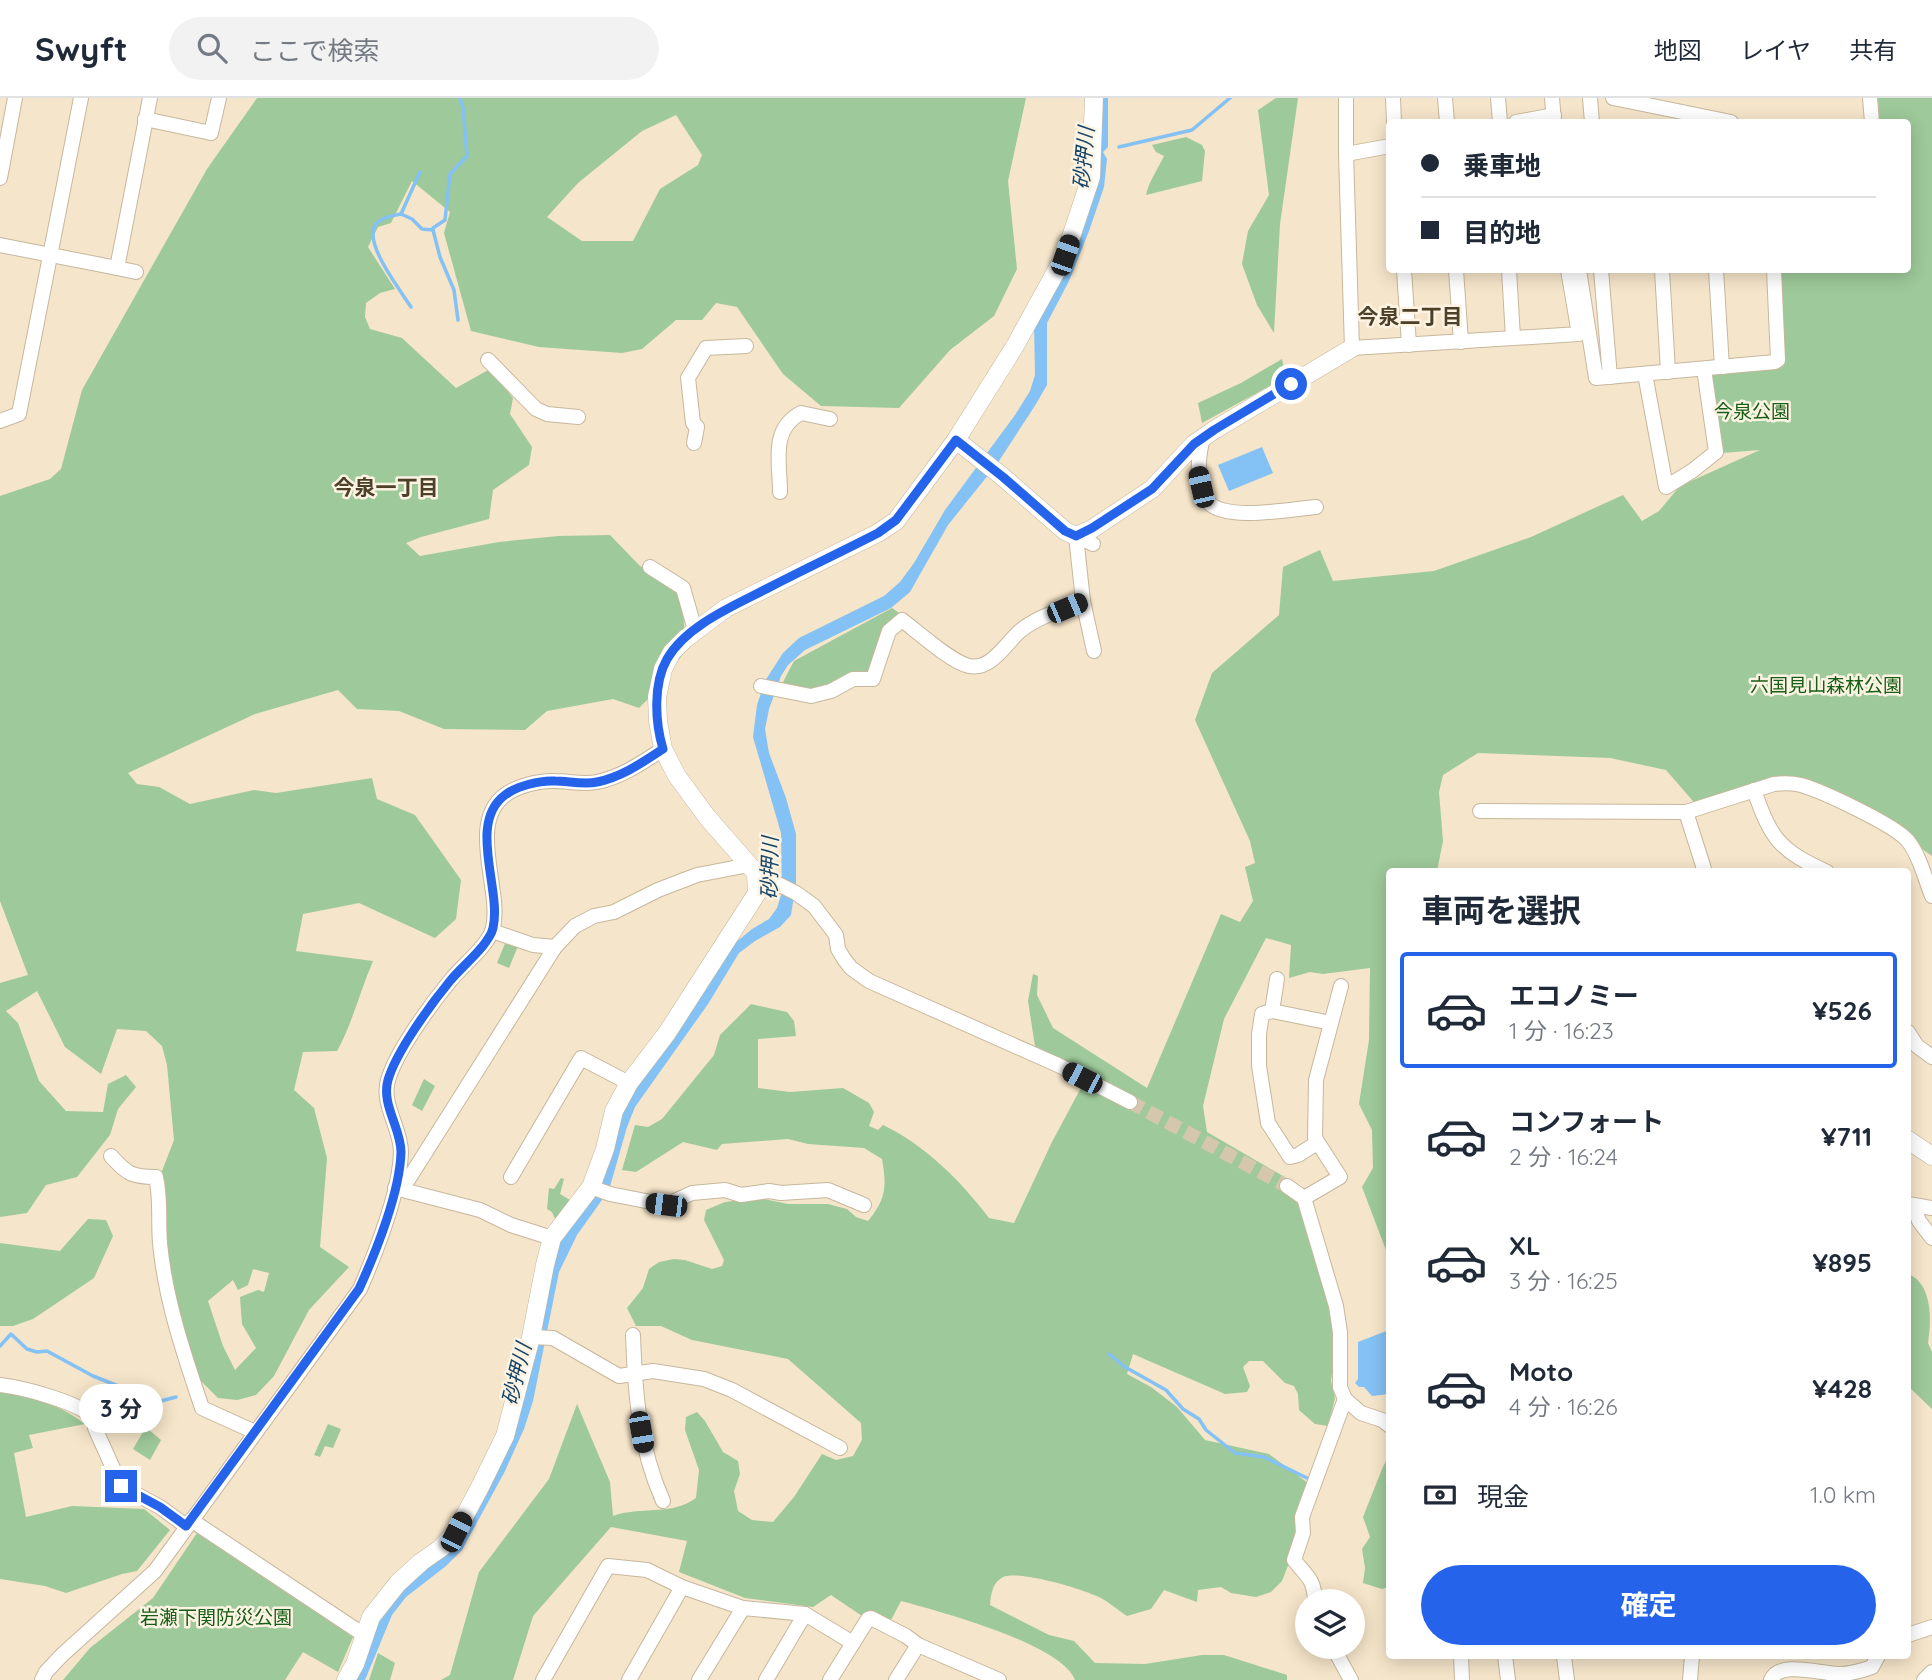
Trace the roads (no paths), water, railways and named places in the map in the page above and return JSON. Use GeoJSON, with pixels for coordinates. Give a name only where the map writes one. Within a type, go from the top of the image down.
{"type":"FeatureCollection","features":[{"type":"Feature","properties":{"kind":"street"},"geometry":{"type":"LineString","coordinates":[[0,178],[15,98]]}},
{"type":"Feature","properties":{"kind":"street"},"geometry":{"type":"LineString","coordinates":[[0,421],[19,414],[81,98]]}},
{"type":"Feature","properties":{"kind":"street"},"geometry":{"type":"LineString","coordinates":[[117,268],[150,98]]}},
{"type":"Feature","properties":{"kind":"street"},"geometry":{"type":"LineString","coordinates":[[145,120],[211,133],[219,98]]}},
{"type":"Feature","properties":{"kind":"street"},"geometry":{"type":"LineString","coordinates":[[1094,98],[1091,177],[1065,255],[1015,346],[956,440],[896,520],[878,533],[726,608],[695,630],[672,652],[663,669],[657,697],[663,749],[677,776],[753,869],[796,892],[814,906],[836,935],[838,949],[851,968],[869,981],[1059,1065],[1130,1102]]}},
{"type":"Feature","properties":{"kind":"street"},"geometry":{"type":"LineString","coordinates":[[1346,98],[1352,348]]}},
{"type":"Feature","properties":{"kind":"street"},"geometry":{"type":"LineString","coordinates":[[1393,98],[1394,119]]}},
{"type":"Feature","properties":{"kind":"street"},"geometry":{"type":"LineString","coordinates":[[1446,98],[1447,119]]}},
{"type":"Feature","properties":{"kind":"street"},"geometry":{"type":"LineString","coordinates":[[1498,98],[1500,119]]}},
{"type":"Feature","properties":{"kind":"street"},"geometry":{"type":"LineString","coordinates":[[1552,98],[1554,119]]}},
{"type":"Feature","properties":{"kind":"street"},"geometry":{"type":"LineString","coordinates":[[1590,98],[1592,119]]}},
{"type":"Feature","properties":{"kind":"street"},"geometry":{"type":"LineString","coordinates":[[1613,98],[1703,119]]}},
{"type":"Feature","properties":{"kind":"street"},"geometry":{"type":"LineString","coordinates":[[1870,98],[1872,119]]}},
{"type":"Feature","properties":{"kind":"street"},"geometry":{"type":"LineString","coordinates":[[1652,107],[1653,119]]}},
{"type":"Feature","properties":{"kind":"street"},"geometry":{"type":"LineString","coordinates":[[1346,155],[1386,147]]}},
{"type":"Feature","properties":{"kind":"street"},"geometry":{"type":"LineString","coordinates":[[0,246],[136,272]]}},
{"type":"Feature","properties":{"kind":"street"},"geometry":{"type":"LineString","coordinates":[[1404,273],[1409,345]]}},
{"type":"Feature","properties":{"kind":"street"},"geometry":{"type":"LineString","coordinates":[[1456,273],[1461,342]]}},
{"type":"Feature","properties":{"kind":"street"},"geometry":{"type":"LineString","coordinates":[[1509,273],[1513,338]]}},
{"type":"Feature","properties":{"kind":"street"},"geometry":{"type":"LineString","coordinates":[[1076,536],[1152,489],[1171,467],[1203,438],[1352,348],[1579,334],[1569,273]]}},
{"type":"Feature","properties":{"kind":"street"},"geometry":{"type":"LineString","coordinates":[[1579,273],[1596,379],[1775,362],[1778,360],[1774,273]]}},
{"type":"Feature","properties":{"kind":"street"},"geometry":{"type":"LineString","coordinates":[[1601,273],[1611,377]]}},
{"type":"Feature","properties":{"kind":"street"},"geometry":{"type":"LineString","coordinates":[[1662,273],[1668,372]]}},
{"type":"Feature","properties":{"kind":"street"},"geometry":{"type":"LineString","coordinates":[[1716,273],[1722,367]]}},
{"type":"Feature","properties":{"kind":"street"},"geometry":{"type":"LineString","coordinates":[[694,443],[697,427],[693,423],[688,378],[706,348],[746,346]]}},
{"type":"Feature","properties":{"kind":"street"},"geometry":{"type":"LineString","coordinates":[[488,360],[536,409],[547,414],[579,417]]}},
{"type":"Feature","properties":{"kind":"street"},"geometry":{"type":"LineString","coordinates":[[1645,374],[1666,487],[1716,452],[1704,369]]}},
{"type":"Feature","properties":{"kind":"street"},"geometry":{"type":"LineString","coordinates":[[780,492],[779,435],[786,425],[801,413],[830,419]]}},
{"type":"Feature","properties":{"kind":"street"},"geometry":{"type":"LineString","coordinates":[[1203,438],[1198,472],[1207,501],[1217,509],[1235,514],[1316,507]]}},
{"type":"Feature","properties":{"kind":"street"},"geometry":{"type":"LineString","coordinates":[[956,440],[1065,531],[1093,544]]}},
{"type":"Feature","properties":{"kind":"street"},"geometry":{"type":"LineString","coordinates":[[1076,536],[1083,601],[1094,651]]}},
{"type":"Feature","properties":{"kind":"street"},"geometry":{"type":"LineString","coordinates":[[650,567],[683,588],[695,630]]}},
{"type":"Feature","properties":{"kind":"street"},"geometry":{"type":"LineString","coordinates":[[761,686],[811,696],[831,691],[853,679],[873,679],[889,631],[902,620],[960,663],[972,667],[981,666],[1000,652],[1021,630],[1083,601]]}},
{"type":"Feature","properties":{"kind":"street"},"geometry":{"type":"LineString","coordinates":[[42,1680],[62,1655],[155,1572],[359,1289],[376,1252],[396,1186],[401,1150],[387,1100],[388,1082],[399,1056],[430,1008],[449,981],[492,931],[496,911],[487,831],[497,802],[518,788],[552,780],[595,783],[620,775],[663,749]]}},
{"type":"Feature","properties":{"kind":"street"},"geometry":{"type":"LineString","coordinates":[[1480,811],[1686,811],[1774,784],[1804,786],[1882,821],[1908,841],[1932,896]]}},
{"type":"Feature","properties":{"kind":"street"},"geometry":{"type":"LineString","coordinates":[[1754,790],[1765,822],[1783,848],[1820,868]]}},
{"type":"Feature","properties":{"kind":"street"},"geometry":{"type":"LineString","coordinates":[[1686,811],[1704,868]]}},
{"type":"Feature","properties":{"kind":"street"},"geometry":{"type":"LineString","coordinates":[[396,1186],[408,1180],[555,947],[575,926],[594,916],[614,912],[658,890],[697,875],[753,869]]}},
{"type":"Feature","properties":{"kind":"street"},"geometry":{"type":"LineString","coordinates":[[346,1680],[355,1664],[371,1617],[398,1583],[441,1548],[456,1532],[505,1436],[532,1337],[552,1238],[592,1188],[614,1111],[629,1083],[667,1033],[757,893],[753,869]]}},
{"type":"Feature","properties":{"kind":"street"},"geometry":{"type":"LineString","coordinates":[[492,931],[533,945],[555,947]]}},
{"type":"Feature","properties":{"kind":"street"},"geometry":{"type":"LineString","coordinates":[[1272,1011],[1277,979]]}},
{"type":"Feature","properties":{"kind":"street"},"geometry":{"type":"LineString","coordinates":[[1304,1198],[1340,1177],[1315,1138],[1316,1080],[1341,986]]}},
{"type":"Feature","properties":{"kind":"street"},"geometry":{"type":"LineString","coordinates":[[1317,1143],[1290,1157],[1268,1123],[1259,1066],[1259,1034],[1262,1014],[1272,1011],[1331,1023]]}},
{"type":"Feature","properties":{"kind":"street"},"geometry":{"type":"LineString","coordinates":[[1911,1037],[1917,1046],[1932,1057]]}},
{"type":"Feature","properties":{"kind":"street"},"geometry":{"type":"LineString","coordinates":[[511,1177],[581,1058],[629,1083]]}},
{"type":"Feature","properties":{"kind":"street"},"geometry":{"type":"LineString","coordinates":[[1911,1142],[1932,1156]]}},
{"type":"Feature","properties":{"kind":"street"},"geometry":{"type":"LineString","coordinates":[[111,1156],[130,1174],[156,1177],[161,1197],[160,1250],[175,1325],[202,1408],[255,1432]]}},
{"type":"Feature","properties":{"kind":"street"},"geometry":{"type":"LineString","coordinates":[[396,1186],[480,1210],[511,1225],[552,1238]]}},
{"type":"Feature","properties":{"kind":"street"},"geometry":{"type":"LineString","coordinates":[[1287,1186],[1304,1198],[1336,1306],[1340,1332],[1340,1387],[1345,1399],[1361,1413],[1386,1423]]}},
{"type":"Feature","properties":{"kind":"street"},"geometry":{"type":"LineString","coordinates":[[592,1188],[666,1205],[692,1193],[724,1190],[741,1195],[769,1191],[781,1193],[828,1190],[864,1205]]}},
{"type":"Feature","properties":{"kind":"street"},"geometry":{"type":"LineString","coordinates":[[1923,1208],[1919,1221],[1932,1238]]}},
{"type":"Feature","properties":{"kind":"street"},"geometry":{"type":"LineString","coordinates":[[633,1335],[634,1375],[645,1454],[663,1501]]}},
{"type":"Feature","properties":{"kind":"street"},"geometry":{"type":"LineString","coordinates":[[532,1337],[551,1338],[620,1376],[653,1371],[704,1379],[732,1390],[840,1448]]}},
{"type":"Feature","properties":{"kind":"street"},"geometry":{"type":"LineString","coordinates":[[0,1385],[41,1393],[89,1412],[96,1419],[95,1428],[121,1486],[189,1523],[364,1635]]}},
{"type":"Feature","properties":{"kind":"street"},"geometry":{"type":"LineString","coordinates":[[1314,1589],[1307,1573],[1294,1560],[1303,1533],[1302,1517],[1345,1399]]}},
{"type":"Feature","properties":{"kind":"street"},"geometry":{"type":"LineString","coordinates":[[542,1680],[608,1566],[647,1570],[682,1587],[743,1608],[805,1614],[853,1643]]}},
{"type":"Feature","properties":{"kind":"street"},"geometry":{"type":"LineString","coordinates":[[629,1680],[682,1587]]}},
{"type":"Feature","properties":{"kind":"street"},"geometry":{"type":"LineString","coordinates":[[699,1680],[743,1608]]}},
{"type":"Feature","properties":{"kind":"street"},"geometry":{"type":"LineString","coordinates":[[766,1680],[805,1614]]}},
{"type":"Feature","properties":{"kind":"street"},"geometry":{"type":"LineString","coordinates":[[830,1680],[871,1618],[905,1636],[964,1674],[999,1680]]}},
{"type":"Feature","properties":{"kind":"street"},"geometry":{"type":"LineString","coordinates":[[1911,1634],[1932,1627]]}},
{"type":"Feature","properties":{"kind":"street"},"geometry":{"type":"LineString","coordinates":[[896,1680],[918,1645]]}},
{"type":"Feature","properties":{"kind":"street"},"geometry":{"type":"LineString","coordinates":[[1340,1659],[1351,1680]]}},
{"type":"Feature","properties":{"kind":"street"},"geometry":{"type":"LineString","coordinates":[[1461,1659],[1462,1680]]}},
{"type":"Feature","properties":{"kind":"street"},"geometry":{"type":"LineString","coordinates":[[1505,1659],[1508,1680]]}},
{"type":"Feature","properties":{"kind":"street"},"geometry":{"type":"LineString","coordinates":[[1564,1659],[1567,1680]]}},
{"type":"Feature","properties":{"kind":"street"},"geometry":{"type":"LineString","coordinates":[[1690,1680],[1692,1659]]}},
{"type":"Feature","properties":{"kind":"street"},"geometry":{"type":"LineString","coordinates":[[1770,1680],[1779,1671],[1790,1669],[1838,1674],[1860,1672],[1871,1667],[1876,1659]]}},
{"type":"Feature","properties":{"kind":"street"},"geometry":{"type":"LineString","coordinates":[[1924,1680],[1932,1672]]}},
{"type":"Feature","properties":{"kind":"water","name":"砂押川"},"geometry":{"type":"Polygon","coordinates":[[[1098,98],[1108,98],[1108,147],[1103,152],[1107,159],[1104,187],[1069,281],[1047,323],[1047,385],[997,464],[948,525],[910,592],[891,608],[805,650],[788,665],[781,676],[765,729],[769,753],[796,834],[796,883],[791,915],[780,927],[739,953],[708,1004],[635,1107],[609,1190],[577,1235],[559,1272],[533,1401],[524,1429],[504,1473],[462,1550],[406,1597],[392,1615],[365,1680],[353,1680],[382,1609],[439,1558],[494,1469],[553,1257],[625,1102],[729,948],[769,919],[777,908],[782,892],[781,833],[753,737],[757,705],[765,681],[783,653],[799,638],[884,596],[900,582],[945,510],[1030,391],[1035,375],[1034,323],[1077,236],[1098,98]]]}},
{"type":"Feature","properties":{"kind":"water"},"geometry":{"type":"Polygon","coordinates":[[[1262,447],[1273,473],[1229,491],[1218,465],[1262,447]]]}},
{"type":"Feature","properties":{"kind":"water"},"geometry":{"type":"Polygon","coordinates":[[[1386,1331],[1386,1394],[1372,1396],[1364,1387],[1355,1383],[1358,1379],[1358,1342],[1386,1331]]]}},
{"type":"Feature","properties":{"kind":"waterway"},"geometry":{"type":"LineString","coordinates":[[411,307],[384,266],[374,242],[373,232],[381,220],[401,214],[412,219],[422,229],[433,230],[445,220],[450,174],[467,156],[460,98]]}},
{"type":"Feature","properties":{"kind":"waterway"},"geometry":{"type":"LineString","coordinates":[[1119,147],[1192,130],[1230,98]]}},
{"type":"Feature","properties":{"kind":"waterway"},"geometry":{"type":"LineString","coordinates":[[401,214],[420,172]]}},
{"type":"Feature","properties":{"kind":"waterway"},"geometry":{"type":"LineString","coordinates":[[433,230],[440,257],[454,290],[458,320]]}},
{"type":"Feature","properties":{"kind":"waterway"},"geometry":{"type":"LineString","coordinates":[[0,1346],[11,1334],[27,1349],[47,1351],[93,1376],[151,1399],[161,1401],[176,1397]]}},
{"type":"Feature","properties":{"kind":"waterway"},"geometry":{"type":"LineString","coordinates":[[1109,1354],[1125,1367],[1166,1390],[1183,1409],[1199,1419],[1206,1430],[1235,1453],[1264,1457],[1309,1479]]}},
{"type":"Feature","properties":{"kind":"tunnel"},"geometry":{"type":"LineString","coordinates":[[1130,1102],[1287,1186]]}},
{"type":"Feature","properties":{"kind":"district","name":"今泉二丁目"},"geometry":{"type":"Point","coordinates":[1410,316]}},
{"type":"Feature","properties":{"kind":"district","name":"今泉一丁目"},"geometry":{"type":"Point","coordinates":[386,487]}},
{"type":"Feature","properties":{"kind":"park label","name":"今泉公園"},"geometry":{"type":"Point","coordinates":[1752,411]}},
{"type":"Feature","properties":{"kind":"park label","name":"六国見山森林公園"},"geometry":{"type":"Point","coordinates":[1826,685]}},
{"type":"Feature","properties":{"kind":"park label","name":"岩瀬下関防災公園"},"geometry":{"type":"Point","coordinates":[216,1617]}}]}
